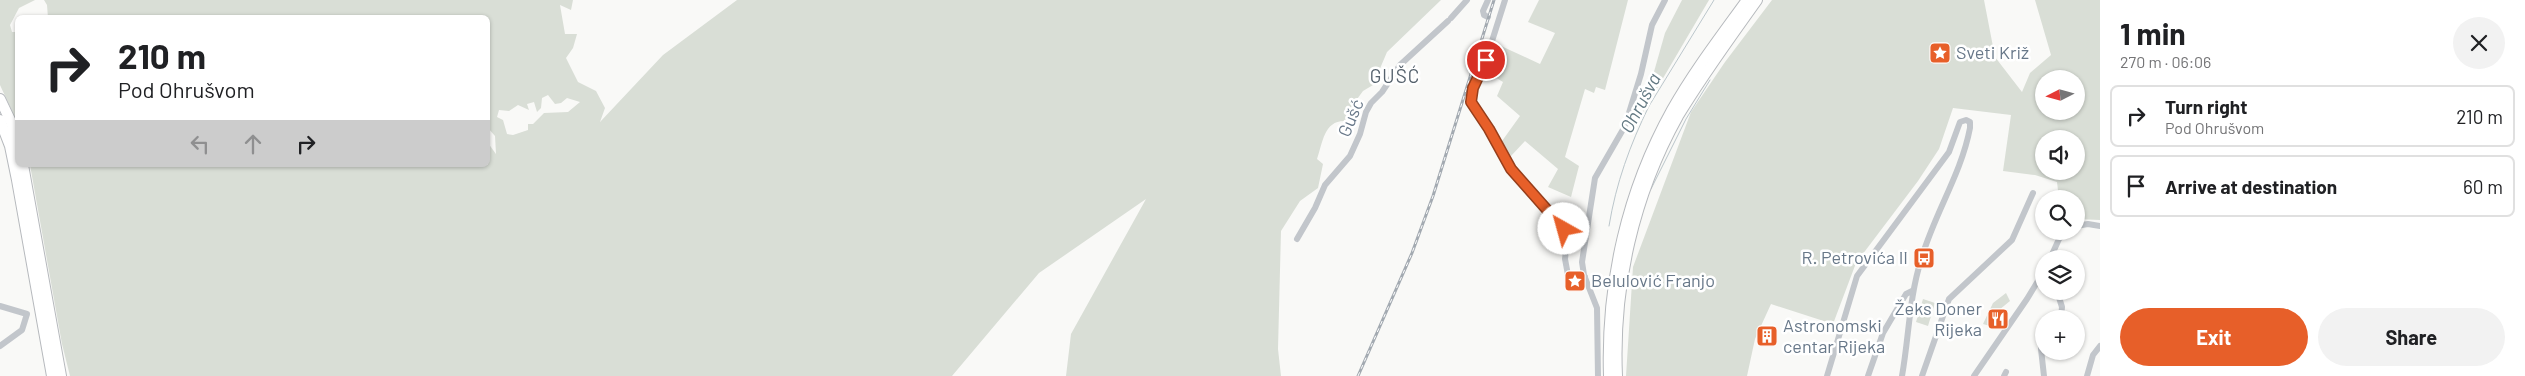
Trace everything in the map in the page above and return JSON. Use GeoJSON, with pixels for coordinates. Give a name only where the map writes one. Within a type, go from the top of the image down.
{"type":"FeatureCollection","features":[{"type":"Feature","properties":{"kind":"highway"},"geometry":{"type":"LineString","coordinates":[[1618,376],[1617,341],[1621,286],[1650,165],[1651,142],[1671,104],[1741,0]]}},
{"type":"Feature","properties":{"kind":"highway"},"geometry":{"type":"LineString","coordinates":[[1609,376],[1610,322],[1617,262],[1629,211],[1682,95],[1747,0]]}},
{"type":"Feature","properties":{"kind":"highway"},"geometry":{"type":"LineString","coordinates":[[1650,165],[1689,98],[1757,0]]}},
{"type":"Feature","properties":{"kind":"highway"},"geometry":{"type":"LineString","coordinates":[[1650,165],[1661,158],[1704,82],[1763,0]]}},
{"type":"Feature","properties":{"kind":"highway"},"geometry":{"type":"LineString","coordinates":[[0,99],[15,134]]}},
{"type":"Feature","properties":{"kind":"highway"},"geometry":{"type":"LineString","coordinates":[[0,120],[10,146],[17,180],[52,376]]}},
{"type":"Feature","properties":{"kind":"highway"},"geometry":{"type":"LineString","coordinates":[[23,167],[61,376]]}},
{"type":"Feature","properties":{"kind":"street","name":"Gušć"},"geometry":{"type":"LineString","coordinates":[[1297,239],[1315,208],[1325,185],[1350,156],[1372,103],[1400,66],[1449,20],[1467,0]]}},
{"type":"Feature","properties":{"kind":"street"},"geometry":{"type":"LineString","coordinates":[[1488,0],[1483,11],[1493,19]]}},
{"type":"Feature","properties":{"kind":"street"},"geometry":{"type":"LineString","coordinates":[[1505,0],[1493,19],[1473,88],[1471,102],[1489,129],[1511,169],[1562,226],[1567,240],[1565,258],[1568,275],[1574,278],[1585,277]]}},
{"type":"Feature","properties":{"kind":"street"},"geometry":{"type":"LineString","coordinates":[[1598,376],[1597,308],[1585,277],[1582,255],[1595,178],[1625,126],[1652,25],[1665,0]]}},
{"type":"Feature","properties":{"kind":"street"},"geometry":{"type":"LineString","coordinates":[[1827,376],[1857,276],[1950,152],[1960,122],[1966,120],[1970,122],[1970,128],[1960,166],[1927,241],[1912,291],[1902,376]]}},
{"type":"Feature","properties":{"kind":"street"},"geometry":{"type":"LineString","coordinates":[[1922,376],[1949,299],[2012,240],[2033,193]]}},
{"type":"Feature","properties":{"kind":"street"},"geometry":{"type":"LineString","coordinates":[[2085,224],[2100,226]]}},
{"type":"Feature","properties":{"kind":"street"},"geometry":{"type":"LineString","coordinates":[[1974,376],[2035,287]]}},
{"type":"Feature","properties":{"kind":"street"},"geometry":{"type":"LineString","coordinates":[[1868,376],[1882,333],[1906,294],[1912,291]]}},
{"type":"Feature","properties":{"kind":"street"},"geometry":{"type":"LineString","coordinates":[[0,306],[27,314],[22,330],[0,346]]}},
{"type":"Feature","properties":{"kind":"street"},"geometry":{"type":"LineString","coordinates":[[2087,376],[2093,355],[2100,346]]}},
{"type":"Feature","properties":{"kind":"street"},"geometry":{"type":"LineString","coordinates":[[2044,360],[2044,376]]}},
{"type":"Feature","properties":{"kind":"shaded area"},"geometry":{"type":"Polygon","coordinates":[[[0,0],[35,0],[19,8],[10,25],[12,32],[15,32],[15,118],[0,85],[0,0]]]}},
{"type":"Feature","properties":{"kind":"shaded area"},"geometry":{"type":"Polygon","coordinates":[[[44,0],[573,0],[571,10],[560,5],[565,34],[577,34],[573,48],[566,58],[578,82],[596,91],[605,108],[600,122],[663,55],[737,0],[1441,0],[1387,52],[1373,85],[1363,91],[1352,106],[1347,121],[1339,121],[1329,128],[1323,139],[1317,159],[1323,164],[1318,188],[1300,201],[1281,231],[1278,349],[1281,376],[1066,376],[1071,334],[1146,199],[1039,273],[952,376],[70,376],[62,344],[30,167],[490,167],[490,146],[496,154],[495,136],[490,130],[490,15],[48,15],[47,5],[44,0]],[[548,95],[542,98],[541,108],[537,112],[534,102],[527,104],[529,110],[518,105],[509,111],[499,110],[497,117],[503,120],[507,134],[513,135],[528,130],[528,124],[533,124],[544,113],[568,112],[580,102],[567,98],[561,103],[555,104],[548,95]]]}},
{"type":"Feature","properties":{"kind":"shaded area"},"geometry":{"type":"Polygon","coordinates":[[[1539,0],[1628,0],[1605,90],[1596,87],[1594,93],[1585,89],[1565,157],[1579,166],[1571,197],[1548,187],[1558,169],[1525,141],[1511,156],[1502,141],[1520,116],[1497,96],[1503,82],[1485,71],[1492,51],[1498,53],[1501,46],[1540,64],[1555,33],[1528,22],[1539,0]]]}},
{"type":"Feature","properties":{"kind":"shaded area"},"geometry":{"type":"Polygon","coordinates":[[[1682,0],[1709,0],[1642,114],[1665,33],[1682,0]]]}},
{"type":"Feature","properties":{"kind":"shaded area"},"geometry":{"type":"Polygon","coordinates":[[[1772,0],[1984,0],[1995,57],[2022,92],[2030,73],[2051,55],[2035,0],[2100,0],[2100,220],[2085,219],[2085,190],[2058,190],[2057,182],[2051,180],[2085,180],[2085,130],[2035,130],[2035,175],[2003,171],[2011,115],[1953,108],[1939,149],[1918,181],[1856,263],[1833,324],[1771,304],[1755,339],[1747,376],[1626,376],[1633,267],[1691,112],[1725,62],[1772,0]]]}},
{"type":"Feature","properties":{"kind":"shaded area"},"geometry":{"type":"Polygon","coordinates":[[[2006,293],[2010,301],[1999,310],[1990,326],[1983,324],[1993,303],[2006,293]]]}},
{"type":"Feature","properties":{"kind":"shaded area"},"geometry":{"type":"Polygon","coordinates":[[[1923,299],[1935,303],[1928,326],[1916,322],[1923,299]]]}},
{"type":"Feature","properties":{"kind":"waterway","name":"Ohrušva"},"geometry":{"type":"LineString","coordinates":[[1609,226],[1620,179],[1642,121],[1649,106],[1714,0]]}},
{"type":"Feature","properties":{"kind":"waterway"},"geometry":{"type":"LineString","coordinates":[[1651,189],[1686,119],[1710,80]]}},
{"type":"Feature","properties":{"kind":"railway"},"geometry":{"type":"LineString","coordinates":[[1358,376],[1412,253],[1433,196],[1494,0]]}},
{"type":"Feature","properties":{"kind":"place","name":"Sveti Križ"},"geometry":{"type":"Point","coordinates":[1940,53]}},
{"type":"Feature","properties":{"kind":"place","name":"R. Petrovića II"},"geometry":{"type":"Point","coordinates":[1924,258]}},
{"type":"Feature","properties":{"kind":"place","name":"Belulović Franjo"},"geometry":{"type":"Point","coordinates":[1575,281]}},
{"type":"Feature","properties":{"kind":"place","name":"Žeks Doner Rijeka"},"geometry":{"type":"Point","coordinates":[1998,319]}},
{"type":"Feature","properties":{"kind":"place","name":"Astronomski centar Rijeka"},"geometry":{"type":"Point","coordinates":[1767,336]}},
{"type":"Feature","properties":{"kind":"district","name":"GUŠĆ"},"geometry":{"type":"Point","coordinates":[1395,76]}},
{"type":"Feature","properties":{"kind":"route"},"geometry":{"type":"LineString","coordinates":[[1486,60],[1473,88],[1470,97],[1471,102],[1495,139],[1511,169],[1564,229]]}}]}
